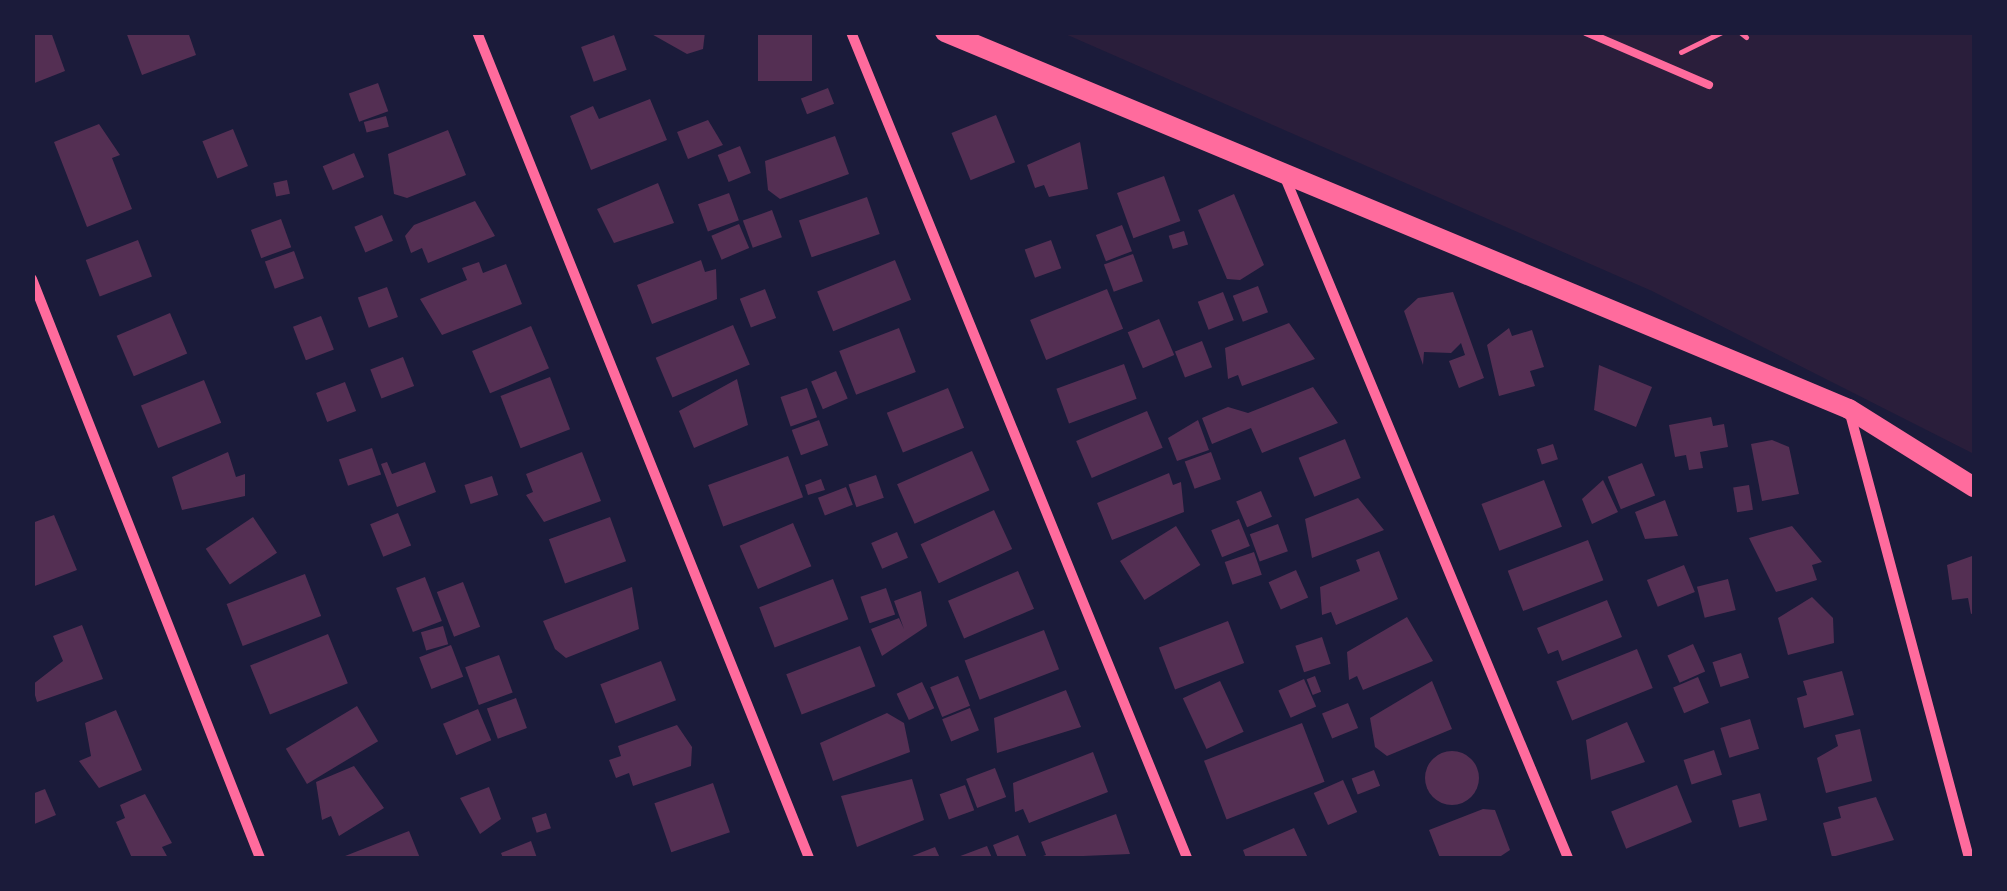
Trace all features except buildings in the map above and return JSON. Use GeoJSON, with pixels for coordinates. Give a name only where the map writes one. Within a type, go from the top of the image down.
{"type":"FeatureCollection","features":[{"type":"Feature","properties":{"kind":"main road"},"geometry":{"type":"LineString","coordinates":[[945,32],[1280,165],[1849,409],[1974,487]]}},
{"type":"Feature","properties":{"kind":"street"},"geometry":{"type":"LineString","coordinates":[[477,32],[808,858]]}},
{"type":"Feature","properties":{"kind":"street"},"geometry":{"type":"LineString","coordinates":[[851,32],[1187,858]]}},
{"type":"Feature","properties":{"kind":"street"},"geometry":{"type":"LineString","coordinates":[[1280,165],[1568,858]]}},
{"type":"Feature","properties":{"kind":"street"},"geometry":{"type":"LineString","coordinates":[[32,278],[260,858]]}},
{"type":"Feature","properties":{"kind":"street"},"geometry":{"type":"LineString","coordinates":[[1849,409],[1969,858]]}},
{"type":"Feature","properties":{"kind":"lane"},"geometry":{"type":"LineString","coordinates":[[1586,32],[1709,86]]}},
{"type":"Feature","properties":{"kind":"path"},"geometry":{"type":"LineString","coordinates":[[1669,49],[1702,48],[1722,32]]}},
{"type":"Feature","properties":{"kind":"shaded area"},"geometry":{"type":"Polygon","coordinates":[[[1063,33],[1974,33],[1974,454],[1652,291],[1063,33]]]}}]}
